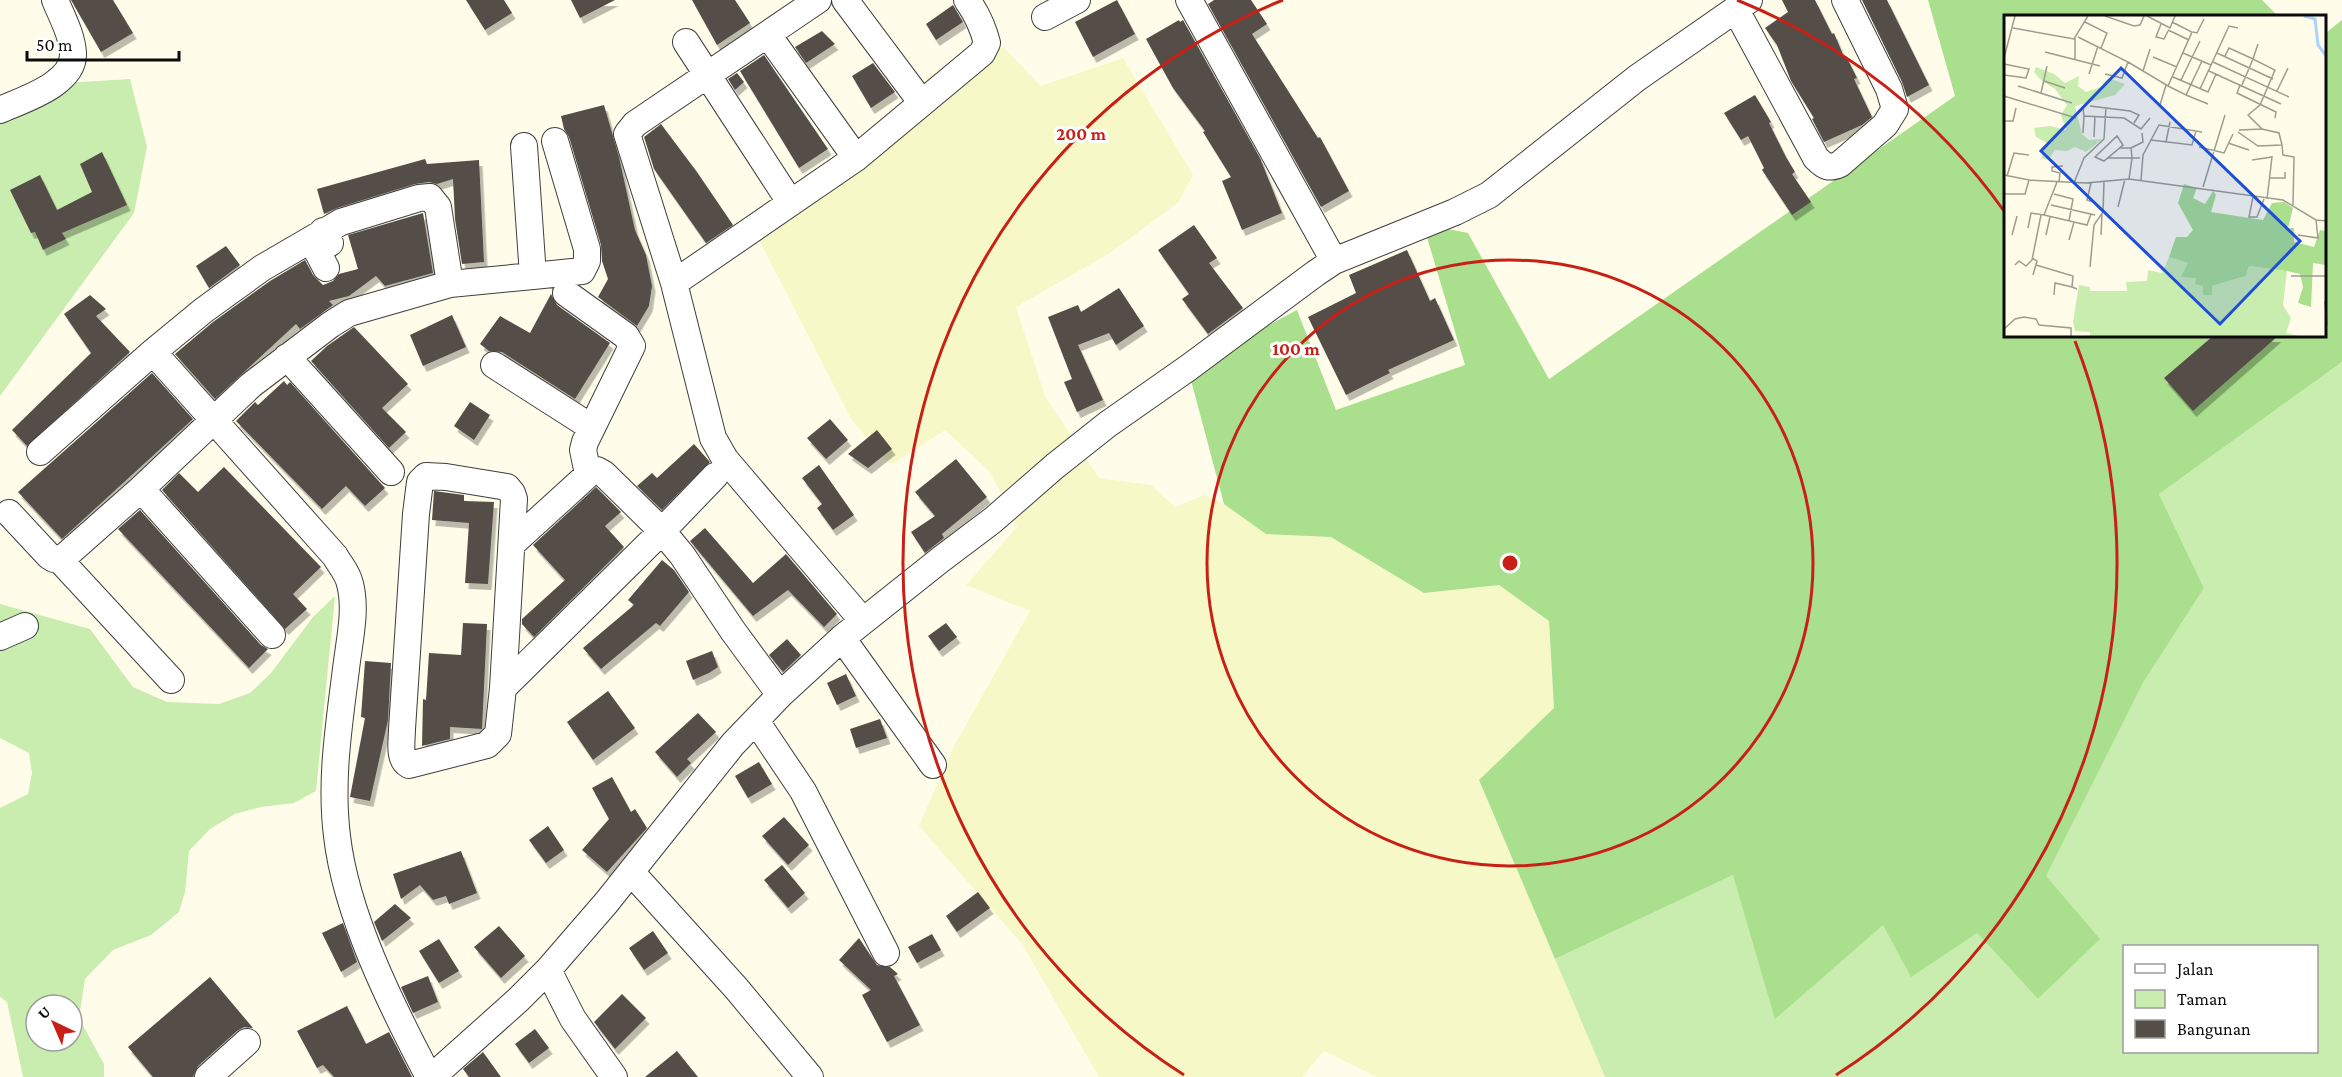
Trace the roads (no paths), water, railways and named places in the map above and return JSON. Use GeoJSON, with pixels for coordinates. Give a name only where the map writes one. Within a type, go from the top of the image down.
{"type":"FeatureCollection","features":[{"type":"Feature","properties":{"kind":"street"},"geometry":{"type":"LineString","coordinates":[[0,110],[55,85],[68,71],[73,56],[70,38],[55,0]]}},
{"type":"Feature","properties":{"kind":"street"},"geometry":{"type":"LineString","coordinates":[[818,0],[635,124],[627,134],[674,283],[713,438],[725,459],[864,621]]}},
{"type":"Feature","properties":{"kind":"street"},"geometry":{"type":"LineString","coordinates":[[845,0],[922,103]]}},
{"type":"Feature","properties":{"kind":"street"},"geometry":{"type":"LineString","coordinates":[[674,283],[856,158],[982,53],[987,43],[984,31],[976,12],[967,0]]}},
{"type":"Feature","properties":{"kind":"street"},"geometry":{"type":"LineString","coordinates":[[1045,17],[1077,0]]}},
{"type":"Feature","properties":{"kind":"street"},"geometry":{"type":"LineString","coordinates":[[1189,0],[1334,261]]}},
{"type":"Feature","properties":{"kind":"street"},"geometry":{"type":"LineString","coordinates":[[153,352],[334,556],[350,581],[352,597],[350,636],[336,750],[333,802],[337,840],[353,904],[373,960],[402,1025],[431,1077],[549,970],[733,744],[780,695],[843,638],[993,520],[1108,424],[1188,369],[1334,261],[1455,212],[1489,195],[1637,78],[1742,5],[1816,158],[1825,167],[1833,168],[1840,164],[1885,125],[1895,109],[1889,89],[1845,0]]}},
{"type":"Feature","properties":{"kind":"street"},"geometry":{"type":"LineString","coordinates":[[768,35],[856,158]]}},
{"type":"Feature","properties":{"kind":"street"},"geometry":{"type":"LineString","coordinates":[[686,42],[790,202]]}},
{"type":"Feature","properties":{"kind":"street"},"geometry":{"type":"LineString","coordinates":[[58,558],[71,552],[141,489],[213,419],[287,357],[349,313],[450,284],[582,270],[587,261],[587,249],[555,141]]}},
{"type":"Feature","properties":{"kind":"street"},"geometry":{"type":"LineString","coordinates":[[524,147],[533,276]]}},
{"type":"Feature","properties":{"kind":"street"},"geometry":{"type":"LineString","coordinates":[[40,452],[204,310],[262,268],[341,222],[419,198],[430,197],[438,207],[450,284]]}},
{"type":"Feature","properties":{"kind":"street"},"geometry":{"type":"LineString","coordinates":[[323,231],[330,243],[317,251],[326,268]]}},
{"type":"Feature","properties":{"kind":"street"},"geometry":{"type":"LineString","coordinates":[[566,293],[632,342],[631,351],[591,427],[583,450],[588,474]]}},
{"type":"Feature","properties":{"kind":"street"},"geometry":{"type":"LineString","coordinates":[[287,357],[391,472]]}},
{"type":"Feature","properties":{"kind":"street"},"geometry":{"type":"LineString","coordinates":[[494,365],[591,427]]}},
{"type":"Feature","properties":{"kind":"street"},"geometry":{"type":"LineString","coordinates":[[512,544],[588,474],[597,470],[604,474],[662,531],[682,555],[780,695]]}},
{"type":"Feature","properties":{"kind":"street"},"geometry":{"type":"LineString","coordinates":[[426,476],[507,487],[512,493],[514,499],[512,544],[503,688],[499,728],[494,740],[487,745],[414,765],[403,761],[402,729],[416,514],[422,479],[426,476]]}},
{"type":"Feature","properties":{"kind":"street"},"geometry":{"type":"LineString","coordinates":[[503,688],[715,476]]}},
{"type":"Feature","properties":{"kind":"street"},"geometry":{"type":"LineString","coordinates":[[141,489],[272,635]]}},
{"type":"Feature","properties":{"kind":"street"},"geometry":{"type":"LineString","coordinates":[[9,513],[49,556],[58,558],[171,680]]}},
{"type":"Feature","properties":{"kind":"street"},"geometry":{"type":"LineString","coordinates":[[0,637],[25,626]]}},
{"type":"Feature","properties":{"kind":"street"},"geometry":{"type":"LineString","coordinates":[[843,638],[933,765]]}},
{"type":"Feature","properties":{"kind":"street"},"geometry":{"type":"LineString","coordinates":[[756,721],[804,791],[886,953]]}},
{"type":"Feature","properties":{"kind":"street"},"geometry":{"type":"LineString","coordinates":[[631,872],[736,988],[810,1077]]}},
{"type":"Feature","properties":{"kind":"street"},"geometry":{"type":"LineString","coordinates":[[549,970],[573,1019],[614,1077]]}},
{"type":"Feature","properties":{"kind":"street"},"geometry":{"type":"LineString","coordinates":[[208,1077],[247,1042]]}}]}
